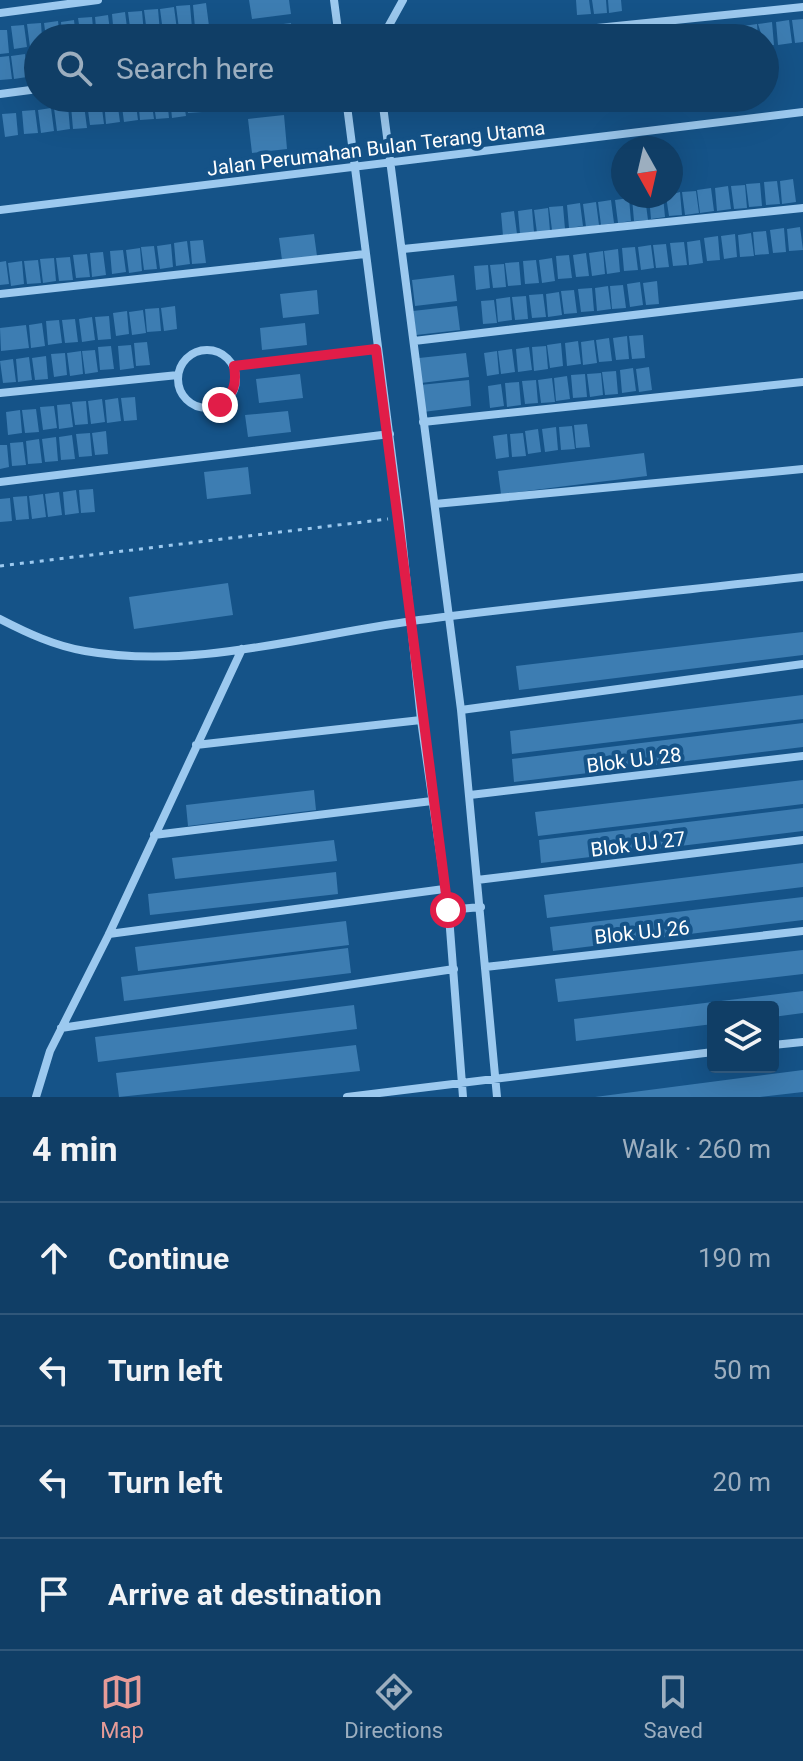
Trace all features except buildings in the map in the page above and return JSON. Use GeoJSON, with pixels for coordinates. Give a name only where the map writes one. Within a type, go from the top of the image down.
{"type":"FeatureCollection","features":[{"type":"Feature","properties":{"kind":"street"},"geometry":{"type":"LineString","coordinates":[[0,13],[98,0]]}},
{"type":"Feature","properties":{"kind":"street"},"geometry":{"type":"LineString","coordinates":[[334,0],[337,24]]}},
{"type":"Feature","properties":{"kind":"street"},"geometry":{"type":"LineString","coordinates":[[390,24],[403,0]]}},
{"type":"Feature","properties":{"kind":"street"},"geometry":{"type":"LineString","coordinates":[[636,24],[803,7]]}},
{"type":"Feature","properties":{"kind":"street"},"geometry":{"type":"LineString","coordinates":[[0,94],[24,91]]}},
{"type":"Feature","properties":{"kind":"street"},"geometry":{"type":"LineString","coordinates":[[348,112],[376,349],[390,434],[421,720],[448,910],[463,1097]]}},
{"type":"Feature","properties":{"kind":"street"},"geometry":{"type":"LineString","coordinates":[[384,112],[461,710],[497,1097]]}},
{"type":"Feature","properties":{"kind":"street","name":"Jalan Perumahan Bulan Terang Utama"},"geometry":{"type":"LineString","coordinates":[[0,210],[803,112]]}},
{"type":"Feature","properties":{"kind":"street"},"geometry":{"type":"LineString","coordinates":[[403,249],[803,208]]}},
{"type":"Feature","properties":{"kind":"street"},"geometry":{"type":"LineString","coordinates":[[0,294],[365,254]]}},
{"type":"Feature","properties":{"kind":"street"},"geometry":{"type":"LineString","coordinates":[[414,341],[803,295]]}},
{"type":"Feature","properties":{"kind":"street"},"geometry":{"type":"LineString","coordinates":[[234,366],[376,349]]}},
{"type":"Feature","properties":{"kind":"street"},"geometry":{"type":"LineString","coordinates":[[210,350],[224,355],[234,366],[237,381],[231,395],[220,405],[204,408],[190,402],[181,390],[178,375],[184,362],[195,352],[210,350]]}},
{"type":"Feature","properties":{"kind":"street"},"geometry":{"type":"LineString","coordinates":[[0,393],[178,375]]}},
{"type":"Feature","properties":{"kind":"street"},"geometry":{"type":"LineString","coordinates":[[423,422],[803,382]]}},
{"type":"Feature","properties":{"kind":"street"},"geometry":{"type":"LineString","coordinates":[[0,482],[390,434]]}},
{"type":"Feature","properties":{"kind":"street"},"geometry":{"type":"LineString","coordinates":[[435,504],[803,469]]}},
{"type":"Feature","properties":{"kind":"street"},"geometry":{"type":"LineString","coordinates":[[0,619],[48,641],[128,656],[242,649],[447,616],[803,577]]}},
{"type":"Feature","properties":{"kind":"street"},"geometry":{"type":"LineString","coordinates":[[36,1097],[38,1081],[61,1028],[109,934],[242,649]]}},
{"type":"Feature","properties":{"kind":"street"},"geometry":{"type":"LineString","coordinates":[[461,710],[803,664]]}},
{"type":"Feature","properties":{"kind":"street"},"geometry":{"type":"LineString","coordinates":[[196,745],[421,720]]}},
{"type":"Feature","properties":{"kind":"street","name":"Blok UJ 28"},"geometry":{"type":"LineString","coordinates":[[470,795],[803,756]]}},
{"type":"Feature","properties":{"kind":"street"},"geometry":{"type":"LineString","coordinates":[[154,835],[432,801]]}},
{"type":"Feature","properties":{"kind":"street","name":"Blok UJ 27"},"geometry":{"type":"LineString","coordinates":[[477,880],[803,840]]}},
{"type":"Feature","properties":{"kind":"street"},"geometry":{"type":"LineString","coordinates":[[109,934],[444,889]]}},
{"type":"Feature","properties":{"kind":"street"},"geometry":{"type":"LineString","coordinates":[[448,910],[481,907]]}},
{"type":"Feature","properties":{"kind":"street","name":"Blok UJ 26"},"geometry":{"type":"LineString","coordinates":[[485,967],[803,931]]}},
{"type":"Feature","properties":{"kind":"street"},"geometry":{"type":"LineString","coordinates":[[61,1028],[454,969]]}},
{"type":"Feature","properties":{"kind":"street"},"geometry":{"type":"LineString","coordinates":[[779,1044],[803,1042]]}},
{"type":"Feature","properties":{"kind":"street"},"geometry":{"type":"LineString","coordinates":[[347,1097],[707,1053]]}},
{"type":"Feature","properties":{"kind":"path"},"geometry":{"type":"LineString","coordinates":[[0,566],[400,518]]}},
{"type":"Feature","properties":{"kind":"route"},"geometry":{"type":"LineString","coordinates":[[220,405],[231,395],[237,381],[234,366],[376,349],[390,434],[421,720],[448,910]]}}]}
